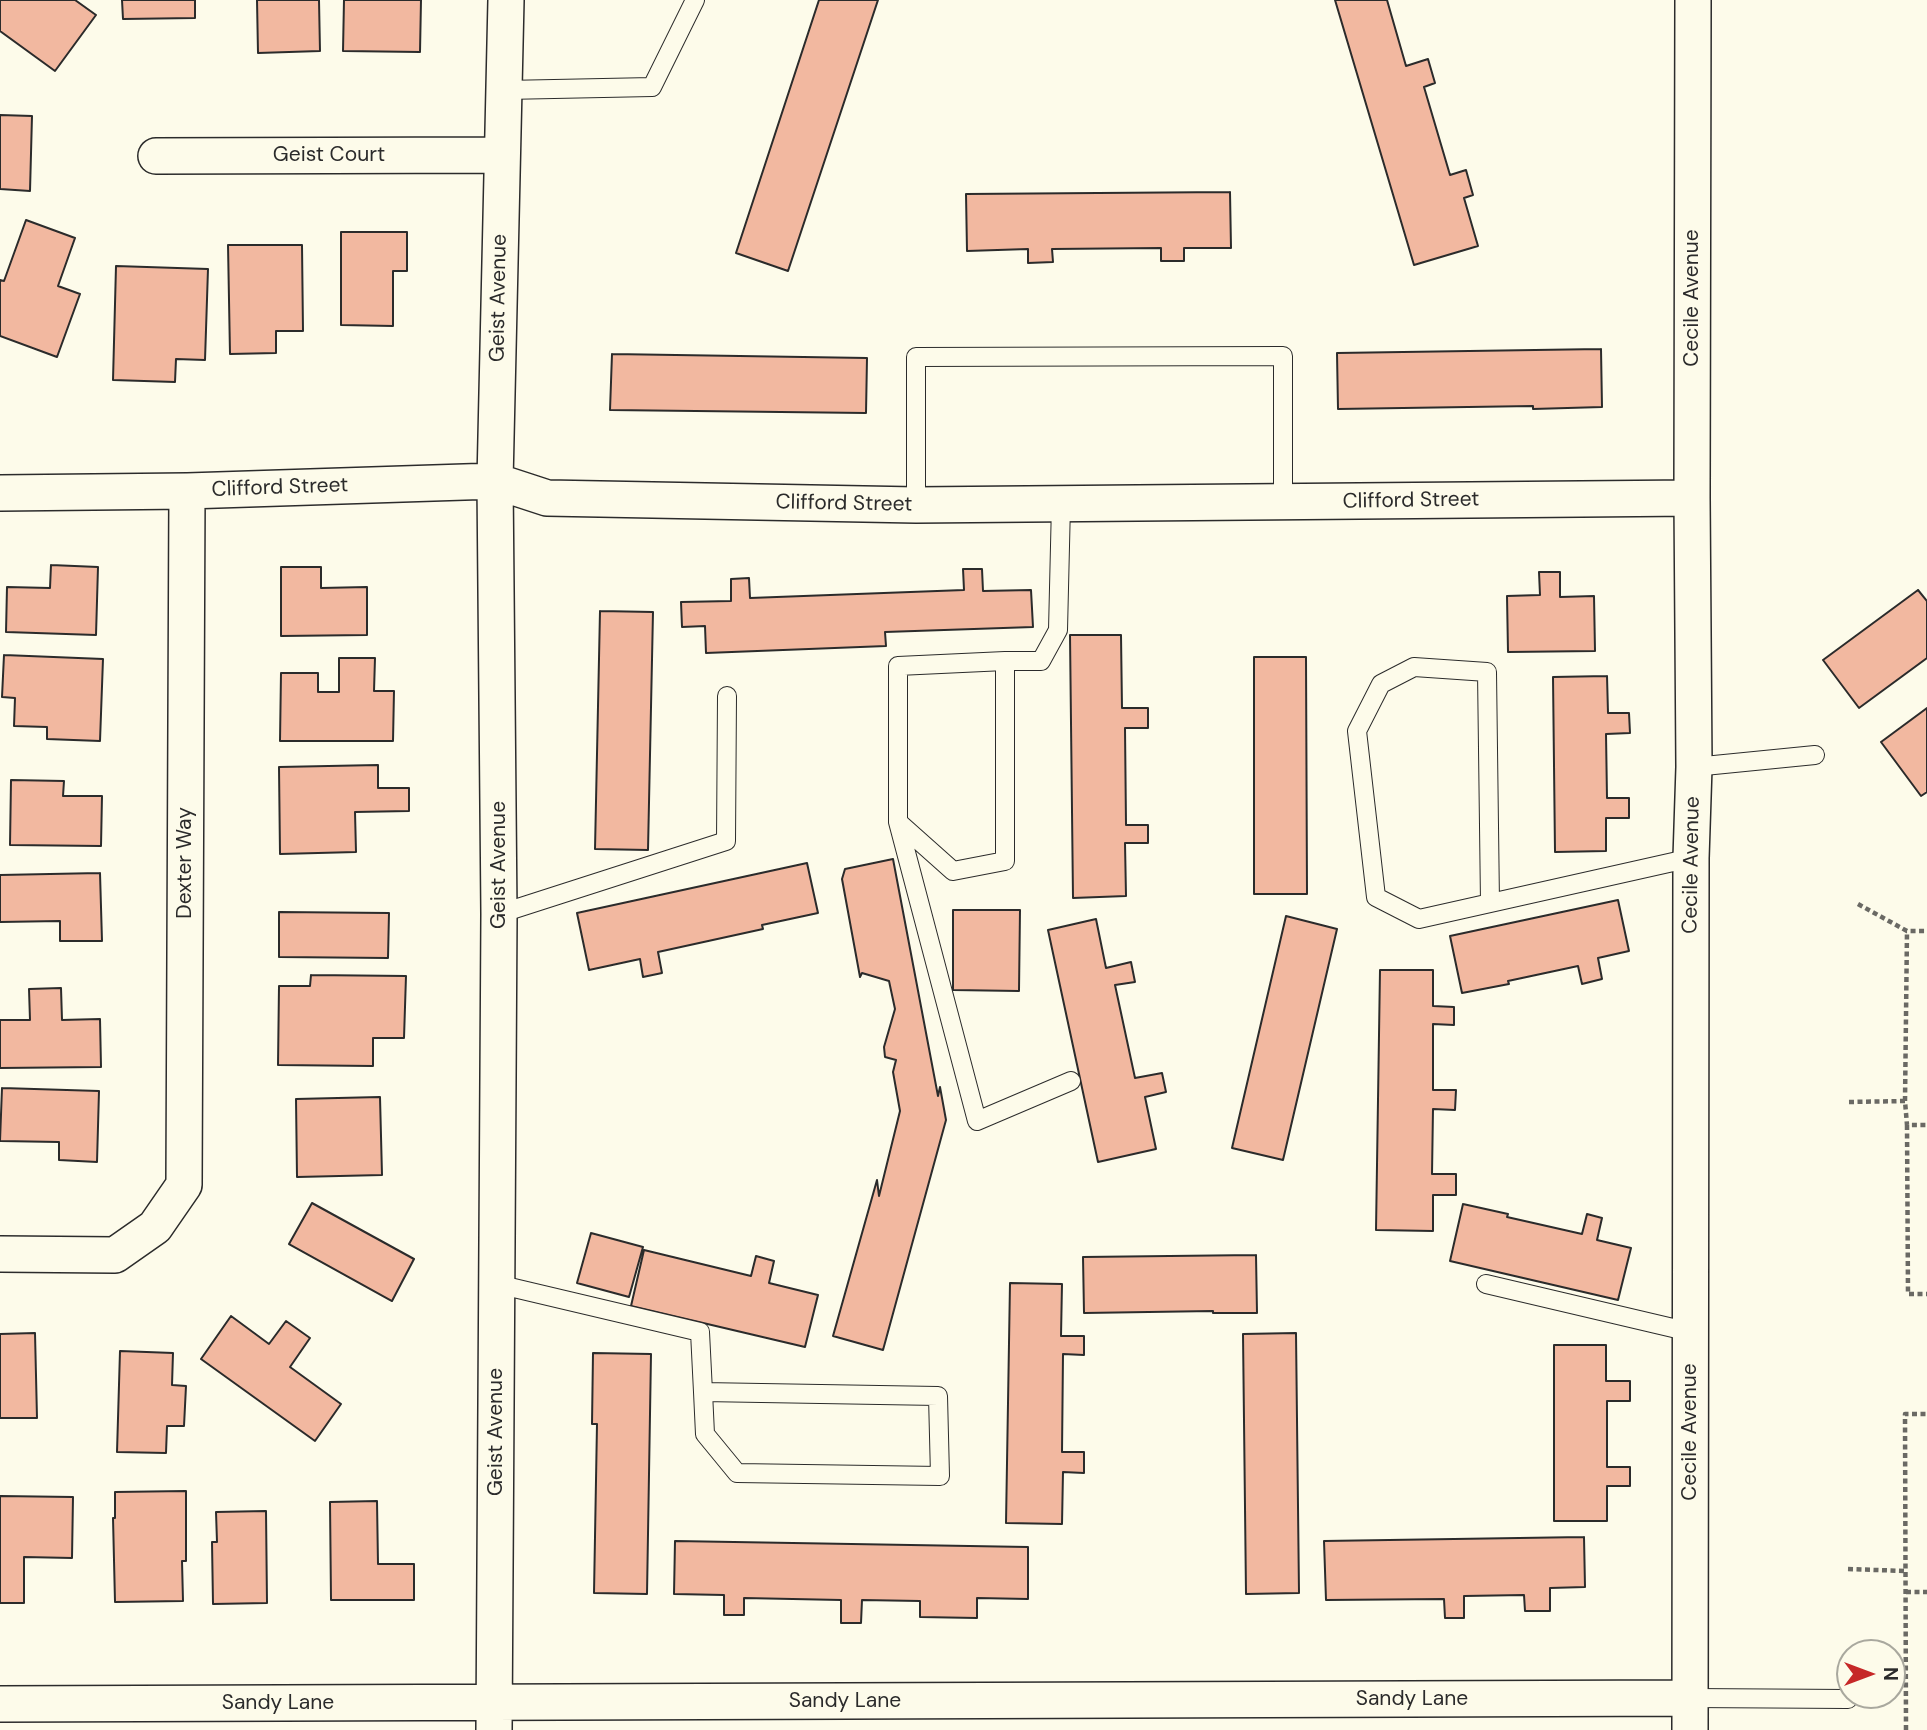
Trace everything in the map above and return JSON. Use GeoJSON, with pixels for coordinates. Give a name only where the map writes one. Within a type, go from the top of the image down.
{"type":"FeatureCollection","features":[{"type":"Feature","properties":{"kind":"street","name":"Geist Avenue"},"geometry":{"type":"LineString","coordinates":[[494,1716],[499,914],[495,481],[506,0]]}},
{"type":"Feature","properties":{"kind":"street","name":"Cecile Avenue"},"geometry":{"type":"LineString","coordinates":[[1690,1714],[1691,858],[1694,767],[1693,0]]}},
{"type":"Feature","properties":{"kind":"street","name":"Geist Court"},"geometry":{"type":"LineString","coordinates":[[156,156],[502,155]]}},
{"type":"Feature","properties":{"kind":"street","name":"Clifford Street"},"geometry":{"type":"LineString","coordinates":[[0,493],[187,491],[495,481],[547,498],[916,505],[1692,498]]}},
{"type":"Feature","properties":{"kind":"street","name":"Dexter Way"},"geometry":{"type":"LineString","coordinates":[[0,1254],[115,1255],[155,1227],[184,1185],[187,491]]}},
{"type":"Feature","properties":{"kind":"street","name":"Sandy Lane"},"geometry":{"type":"LineString","coordinates":[[0,1703],[494,1716],[1690,1714]]}},
{"type":"Feature","properties":{"kind":"lane"},"geometry":{"type":"LineString","coordinates":[[505,90],[652,87],[695,0]]}},
{"type":"Feature","properties":{"kind":"lane"},"geometry":{"type":"LineString","coordinates":[[916,505],[916,357],[1283,356],[1283,502]]}},
{"type":"Feature","properties":{"kind":"lane"},"geometry":{"type":"LineString","coordinates":[[1061,504],[1058,630],[1041,661],[898,666],[898,822],[977,1121],[1071,1081]]}},
{"type":"Feature","properties":{"kind":"lane"},"geometry":{"type":"LineString","coordinates":[[898,822],[953,871],[1005,861],[1005,661]]}},
{"type":"Feature","properties":{"kind":"lane"},"geometry":{"type":"LineString","coordinates":[[1490,903],[1488,671],[1414,667],[1381,684],[1357,731],[1377,897],[1419,919],[1691,858]]}},
{"type":"Feature","properties":{"kind":"lane"},"geometry":{"type":"LineString","coordinates":[[499,914],[726,841],[727,696]]}},
{"type":"Feature","properties":{"kind":"lane"},"geometry":{"type":"LineString","coordinates":[[1694,767],[1815,755]]}},
{"type":"Feature","properties":{"kind":"lane"},"geometry":{"type":"LineString","coordinates":[[497,1284],[700,1332],[705,1434],[737,1473],[940,1476],[938,1396],[703,1392]]}},
{"type":"Feature","properties":{"kind":"lane"},"geometry":{"type":"LineString","coordinates":[[1486,1284],[1690,1332]]}},
{"type":"Feature","properties":{"kind":"lane"},"geometry":{"type":"LineString","coordinates":[[1690,1714],[1836,1700]]}},
{"type":"Feature","properties":{"kind":"path"},"geometry":{"type":"LineString","coordinates":[[1858,904],[1907,931],[1927,931]]}},
{"type":"Feature","properties":{"kind":"path"},"geometry":{"type":"LineString","coordinates":[[1907,931],[1905,1101],[1908,1294],[1927,1294]]}},
{"type":"Feature","properties":{"kind":"path"},"geometry":{"type":"LineString","coordinates":[[1849,1102],[1905,1101]]}},
{"type":"Feature","properties":{"kind":"path"},"geometry":{"type":"LineString","coordinates":[[1907,1125],[1927,1125]]}},
{"type":"Feature","properties":{"kind":"path"},"geometry":{"type":"LineString","coordinates":[[1906,1730],[1905,1414],[1927,1415]]}},
{"type":"Feature","properties":{"kind":"path"},"geometry":{"type":"LineString","coordinates":[[1848,1569],[1906,1571]]}},
{"type":"Feature","properties":{"kind":"path"},"geometry":{"type":"LineString","coordinates":[[1906,1592],[1927,1592]]}},
{"type":"Feature","properties":{"kind":"building"},"geometry":{"type":"Polygon","coordinates":[[[0,0],[75,0],[96,15],[55,71],[0,31],[0,0]]]}},
{"type":"Feature","properties":{"kind":"building"},"geometry":{"type":"Polygon","coordinates":[[[122,0],[195,0],[195,18],[123,19],[122,0]]]}},
{"type":"Feature","properties":{"kind":"building"},"geometry":{"type":"Polygon","coordinates":[[[257,0],[319,0],[320,51],[258,53],[257,0]]]}},
{"type":"Feature","properties":{"kind":"building"},"geometry":{"type":"Polygon","coordinates":[[[344,0],[421,0],[420,52],[343,51],[344,0]]]}},
{"type":"Feature","properties":{"kind":"building"},"geometry":{"type":"Polygon","coordinates":[[[819,0],[878,0],[788,271],[736,253],[819,0]]]}},
{"type":"Feature","properties":{"kind":"building"},"geometry":{"type":"Polygon","coordinates":[[[1335,0],[1387,0],[1406,66],[1428,59],[1435,83],[1424,87],[1450,175],[1466,170],[1473,195],[1464,198],[1478,246],[1414,265],[1335,0]]]}},
{"type":"Feature","properties":{"kind":"building"},"geometry":{"type":"Polygon","coordinates":[[[0,115],[32,116],[30,191],[0,189],[0,115]]]}},
{"type":"Feature","properties":{"kind":"building"},"geometry":{"type":"Polygon","coordinates":[[[1230,192],[1231,248],[1184,248],[1184,261],[1161,261],[1161,248],[1052,249],[1053,262],[1028,263],[1028,249],[967,251],[966,194],[1230,192]]]}},
{"type":"Feature","properties":{"kind":"building"},"geometry":{"type":"Polygon","coordinates":[[[26,220],[75,238],[58,286],[80,294],[57,357],[0,336],[0,280],[4,281],[26,220]]]}},
{"type":"Feature","properties":{"kind":"building"},"geometry":{"type":"Polygon","coordinates":[[[341,232],[407,232],[407,271],[393,271],[393,326],[341,325],[341,232]]]}},
{"type":"Feature","properties":{"kind":"building"},"geometry":{"type":"Polygon","coordinates":[[[228,245],[302,245],[303,331],[276,331],[276,353],[230,354],[228,245]]]}},
{"type":"Feature","properties":{"kind":"building"},"geometry":{"type":"Polygon","coordinates":[[[116,266],[208,269],[205,360],[176,359],[175,382],[113,380],[116,266]]]}},
{"type":"Feature","properties":{"kind":"building"},"geometry":{"type":"Polygon","coordinates":[[[1601,349],[1602,407],[1338,409],[1337,353],[1601,349]]]}},
{"type":"Feature","properties":{"kind":"building"},"geometry":{"type":"Polygon","coordinates":[[[612,354],[867,358],[866,413],[610,410],[612,354]]]}},
{"type":"Feature","properties":{"kind":"building"},"geometry":{"type":"Polygon","coordinates":[[[51,565],[98,567],[96,635],[6,632],[7,587],[50,588],[51,565]]]}},
{"type":"Feature","properties":{"kind":"building"},"geometry":{"type":"Polygon","coordinates":[[[281,567],[321,567],[321,588],[367,587],[367,635],[281,636],[281,567]]]}},
{"type":"Feature","properties":{"kind":"building"},"geometry":{"type":"Polygon","coordinates":[[[963,569],[982,569],[983,591],[1031,590],[1033,627],[885,632],[886,646],[706,653],[705,626],[682,627],[681,602],[731,601],[731,579],[749,578],[750,598],[964,590],[963,569]]]}},
{"type":"Feature","properties":{"kind":"building"},"geometry":{"type":"Polygon","coordinates":[[[1539,572],[1560,572],[1560,597],[1594,596],[1595,651],[1508,652],[1507,596],[1540,595],[1539,572]]]}},
{"type":"Feature","properties":{"kind":"building"},"geometry":{"type":"Polygon","coordinates":[[[1918,590],[1927,601],[1927,658],[1859,708],[1823,660],[1918,590]]]}},
{"type":"Feature","properties":{"kind":"building"},"geometry":{"type":"Polygon","coordinates":[[[600,611],[653,612],[648,850],[595,849],[600,611]]]}},
{"type":"Feature","properties":{"kind":"building"},"geometry":{"type":"Polygon","coordinates":[[[1070,635],[1121,635],[1122,708],[1148,708],[1148,728],[1125,728],[1126,825],[1148,825],[1148,843],[1125,843],[1126,896],[1073,898],[1070,635]]]}},
{"type":"Feature","properties":{"kind":"building"},"geometry":{"type":"Polygon","coordinates":[[[4,655],[103,659],[100,741],[47,739],[47,727],[14,726],[15,698],[2,697],[4,655]]]}},
{"type":"Feature","properties":{"kind":"building"},"geometry":{"type":"Polygon","coordinates":[[[1254,657],[1306,657],[1307,894],[1254,894],[1254,657]]]}},
{"type":"Feature","properties":{"kind":"building"},"geometry":{"type":"Polygon","coordinates":[[[339,658],[375,658],[374,691],[394,691],[393,741],[280,741],[281,673],[318,673],[318,692],[339,692],[339,658]]]}},
{"type":"Feature","properties":{"kind":"building"},"geometry":{"type":"Polygon","coordinates":[[[1607,676],[1608,713],[1629,713],[1630,733],[1606,734],[1607,798],[1629,798],[1629,818],[1606,818],[1606,851],[1555,852],[1553,677],[1607,676]]]}},
{"type":"Feature","properties":{"kind":"building"},"geometry":{"type":"Polygon","coordinates":[[[1927,708],[1927,792],[1921,796],[1881,742],[1927,708]]]}},
{"type":"Feature","properties":{"kind":"building"},"geometry":{"type":"Polygon","coordinates":[[[378,765],[378,788],[409,788],[409,811],[355,812],[356,852],[280,854],[279,767],[378,765]]]}},
{"type":"Feature","properties":{"kind":"building"},"geometry":{"type":"Polygon","coordinates":[[[11,780],[64,781],[63,796],[102,796],[101,846],[10,845],[11,780]]]}},
{"type":"Feature","properties":{"kind":"building"},"geometry":{"type":"Polygon","coordinates":[[[893,859],[938,1096],[940,1087],[946,1120],[883,1350],[833,1336],[877,1180],[879,1196],[900,1111],[893,1072],[896,1060],[885,1057],[884,1047],[895,1009],[889,981],[862,973],[860,977],[842,879],[845,869],[893,859]]]}},
{"type":"Feature","properties":{"kind":"building"},"geometry":{"type":"Polygon","coordinates":[[[807,863],[818,913],[762,925],[763,929],[658,952],[662,973],[643,977],[640,959],[589,970],[577,913],[807,863]]]}},
{"type":"Feature","properties":{"kind":"building"},"geometry":{"type":"Polygon","coordinates":[[[100,873],[102,941],[60,941],[60,921],[0,922],[0,875],[100,873]]]}},
{"type":"Feature","properties":{"kind":"building"},"geometry":{"type":"Polygon","coordinates":[[[1618,900],[1629,951],[1598,958],[1602,979],[1582,984],[1578,966],[1462,993],[1450,936],[1618,900]]]}},
{"type":"Feature","properties":{"kind":"building"},"geometry":{"type":"Polygon","coordinates":[[[953,910],[1020,910],[1019,991],[953,990],[953,910]]]}},
{"type":"Feature","properties":{"kind":"building"},"geometry":{"type":"Polygon","coordinates":[[[279,912],[389,913],[388,958],[279,957],[279,912]]]}},
{"type":"Feature","properties":{"kind":"building"},"geometry":{"type":"Polygon","coordinates":[[[1286,916],[1337,929],[1283,1160],[1232,1148],[1286,916]]]}},
{"type":"Feature","properties":{"kind":"building"},"geometry":{"type":"Polygon","coordinates":[[[1096,919],[1106,968],[1131,962],[1135,982],[1115,985],[1135,1078],[1162,1073],[1166,1092],[1145,1097],[1156,1149],[1098,1162],[1048,930],[1096,919]]]}},
{"type":"Feature","properties":{"kind":"building"},"geometry":{"type":"Polygon","coordinates":[[[1380,970],[1433,970],[1433,1006],[1454,1007],[1454,1025],[1433,1024],[1433,1090],[1456,1090],[1455,1110],[1433,1109],[1432,1174],[1456,1174],[1456,1195],[1433,1195],[1433,1231],[1376,1230],[1380,970]]]}},
{"type":"Feature","properties":{"kind":"building"},"geometry":{"type":"Polygon","coordinates":[[[311,975],[406,976],[404,1038],[373,1038],[373,1066],[278,1065],[279,986],[310,986],[311,975]]]}},
{"type":"Feature","properties":{"kind":"building"},"geometry":{"type":"Polygon","coordinates":[[[61,988],[62,1020],[100,1019],[101,1067],[0,1068],[0,1020],[30,1020],[29,989],[61,988]]]}},
{"type":"Feature","properties":{"kind":"building"},"geometry":{"type":"Polygon","coordinates":[[[2,1088],[99,1091],[97,1162],[59,1160],[59,1142],[0,1141],[2,1088]]]}},
{"type":"Feature","properties":{"kind":"building"},"geometry":{"type":"Polygon","coordinates":[[[380,1097],[382,1175],[297,1177],[296,1099],[380,1097]]]}},
{"type":"Feature","properties":{"kind":"building"},"geometry":{"type":"Polygon","coordinates":[[[312,1203],[414,1259],[392,1301],[289,1244],[312,1203]]]}},
{"type":"Feature","properties":{"kind":"building"},"geometry":{"type":"Polygon","coordinates":[[[1463,1204],[1582,1234],[1587,1214],[1602,1218],[1597,1240],[1631,1248],[1618,1300],[1450,1261],[1463,1204]]]}},
{"type":"Feature","properties":{"kind":"building"},"geometry":{"type":"Polygon","coordinates":[[[591,1233],[643,1247],[629,1297],[577,1283],[591,1233]]]}},
{"type":"Feature","properties":{"kind":"building"},"geometry":{"type":"Polygon","coordinates":[[[644,1250],[751,1276],[756,1256],[774,1261],[769,1283],[818,1295],[805,1347],[631,1306],[644,1250]]]}},
{"type":"Feature","properties":{"kind":"building"},"geometry":{"type":"Polygon","coordinates":[[[1256,1255],[1257,1313],[1084,1313],[1083,1257],[1256,1255]]]}},
{"type":"Feature","properties":{"kind":"building"},"geometry":{"type":"Polygon","coordinates":[[[1010,1283],[1062,1284],[1061,1336],[1084,1336],[1084,1355],[1063,1354],[1062,1452],[1084,1452],[1084,1473],[1063,1472],[1062,1524],[1006,1523],[1010,1283]]]}},
{"type":"Feature","properties":{"kind":"building"},"geometry":{"type":"Polygon","coordinates":[[[231,1316],[269,1344],[286,1321],[310,1338],[290,1367],[341,1404],[315,1441],[201,1359],[231,1316]]]}},
{"type":"Feature","properties":{"kind":"building"},"geometry":{"type":"Polygon","coordinates":[[[35,1333],[37,1418],[0,1418],[0,1334],[35,1333]]]}},
{"type":"Feature","properties":{"kind":"building"},"geometry":{"type":"Polygon","coordinates":[[[1296,1333],[1299,1593],[1246,1594],[1243,1334],[1296,1333]]]}},
{"type":"Feature","properties":{"kind":"building"},"geometry":{"type":"Polygon","coordinates":[[[1554,1345],[1606,1345],[1606,1381],[1630,1381],[1630,1401],[1607,1401],[1607,1467],[1630,1467],[1630,1486],[1607,1486],[1607,1521],[1554,1521],[1554,1345]]]}},
{"type":"Feature","properties":{"kind":"building"},"geometry":{"type":"Polygon","coordinates":[[[120,1351],[173,1353],[172,1385],[186,1386],[184,1426],[167,1426],[166,1453],[117,1452],[120,1351]]]}},
{"type":"Feature","properties":{"kind":"building"},"geometry":{"type":"Polygon","coordinates":[[[593,1353],[651,1354],[647,1594],[594,1593],[597,1424],[592,1424],[593,1353]]]}},
{"type":"Feature","properties":{"kind":"building"},"geometry":{"type":"Polygon","coordinates":[[[186,1491],[183,1601],[115,1602],[115,1492],[186,1491]]]}},
{"type":"Feature","properties":{"kind":"building"},"geometry":{"type":"Polygon","coordinates":[[[0,1496],[73,1497],[72,1558],[24,1557],[24,1603],[0,1603],[0,1496]]]}},
{"type":"Feature","properties":{"kind":"building"},"geometry":{"type":"Polygon","coordinates":[[[377,1501],[378,1564],[414,1564],[414,1600],[331,1600],[330,1502],[377,1501]]]}},
{"type":"Feature","properties":{"kind":"building"},"geometry":{"type":"Polygon","coordinates":[[[266,1511],[267,1603],[213,1604],[212,1542],[217,1542],[216,1512],[266,1511]]]}},
{"type":"Feature","properties":{"kind":"building"},"geometry":{"type":"Polygon","coordinates":[[[1584,1537],[1585,1587],[1550,1588],[1550,1611],[1525,1611],[1524,1595],[1464,1596],[1464,1618],[1445,1618],[1444,1599],[1326,1600],[1324,1541],[1584,1537]]]}},
{"type":"Feature","properties":{"kind":"building"},"geometry":{"type":"Polygon","coordinates":[[[675,1541],[1028,1547],[1028,1599],[977,1598],[977,1618],[920,1617],[920,1601],[862,1600],[861,1623],[841,1623],[841,1600],[744,1598],[744,1615],[724,1615],[724,1595],[674,1594],[675,1541]]]}}]}
